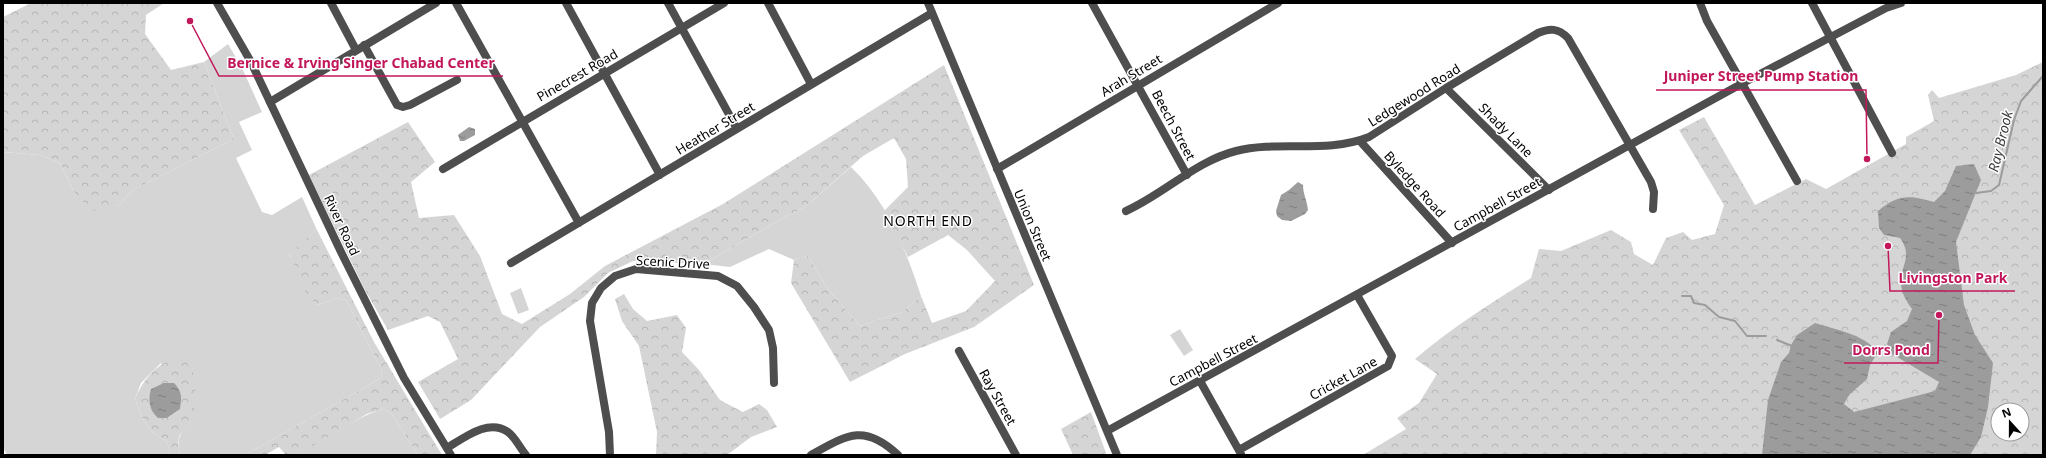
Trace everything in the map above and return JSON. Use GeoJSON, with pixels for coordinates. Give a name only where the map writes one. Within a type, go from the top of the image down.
{"type":"FeatureCollection","features":[{"type":"Feature","properties":{"kind":"street","name":"River Road"},"geometry":{"type":"LineString","coordinates":[[217,3],[251,62],[386,344],[404,378],[449,451]]}},
{"type":"Feature","properties":{"kind":"street"},"geometry":{"type":"LineString","coordinates":[[332,3],[397,105],[403,107],[410,105],[456,80]]}},
{"type":"Feature","properties":{"kind":"street"},"geometry":{"type":"LineString","coordinates":[[270,102],[436,3]]}},
{"type":"Feature","properties":{"kind":"street"},"geometry":{"type":"LineString","coordinates":[[456,3],[579,223]]}},
{"type":"Feature","properties":{"kind":"street"},"geometry":{"type":"LineString","coordinates":[[566,3],[660,175]]}},
{"type":"Feature","properties":{"kind":"street"},"geometry":{"type":"LineString","coordinates":[[668,3],[737,129]]}},
{"type":"Feature","properties":{"kind":"street","name":"Pinecrest Road"},"geometry":{"type":"LineString","coordinates":[[443,169],[724,3]]}},
{"type":"Feature","properties":{"kind":"street"},"geometry":{"type":"LineString","coordinates":[[768,3],[811,84]]}},
{"type":"Feature","properties":{"kind":"street","name":"Union Street"},"geometry":{"type":"LineString","coordinates":[[928,3],[1117,455]]}},
{"type":"Feature","properties":{"kind":"street","name":"Beech Street"},"geometry":{"type":"LineString","coordinates":[[1092,3],[1187,175]]}},
{"type":"Feature","properties":{"kind":"street","name":"Arah Street"},"geometry":{"type":"LineString","coordinates":[[997,168],[1278,3]]}},
{"type":"Feature","properties":{"kind":"street"},"geometry":{"type":"LineString","coordinates":[[1700,3],[1797,181]]}},
{"type":"Feature","properties":{"kind":"street"},"geometry":{"type":"LineString","coordinates":[[1812,3],[1892,153]]}},
{"type":"Feature","properties":{"kind":"street","name":"Campbell Street"},"geometry":{"type":"LineString","coordinates":[[1107,431],[1743,83],[1886,8],[1901,3]]}},
{"type":"Feature","properties":{"kind":"street","name":"Heather Street"},"geometry":{"type":"LineString","coordinates":[[510,263],[932,13]]}},
{"type":"Feature","properties":{"kind":"street","name":"Ledgewood Road"},"geometry":{"type":"LineString","coordinates":[[1126,211],[1142,204],[1187,175],[1222,156],[1237,151],[1262,147],[1307,147],[1360,141],[1377,133],[1446,88],[1538,33],[1554,29],[1562,32],[1568,38],[1651,182],[1654,192],[1653,209]]}},
{"type":"Feature","properties":{"kind":"street","name":"Shady Lane"},"geometry":{"type":"LineString","coordinates":[[1446,88],[1549,190]]}},
{"type":"Feature","properties":{"kind":"street","name":"Byledge Road"},"geometry":{"type":"LineString","coordinates":[[1360,141],[1452,243]]}},
{"type":"Feature","properties":{"kind":"street","name":"Scenic Drive"},"geometry":{"type":"LineString","coordinates":[[610,455],[609,432],[590,321],[592,304],[601,288],[615,276],[636,269],[718,276],[737,286],[754,307],[769,330],[773,348],[774,383]]}},
{"type":"Feature","properties":{"kind":"street","name":"Cricket Lane"},"geometry":{"type":"LineString","coordinates":[[1240,453],[1388,366],[1392,356],[1357,295]]}},
{"type":"Feature","properties":{"kind":"street","name":"Ray Street"},"geometry":{"type":"LineString","coordinates":[[959,351],[1016,455]]}},
{"type":"Feature","properties":{"kind":"street"},"geometry":{"type":"LineString","coordinates":[[1200,381],[1240,453]]}},
{"type":"Feature","properties":{"kind":"street"},"geometry":{"type":"LineString","coordinates":[[449,451],[476,431],[491,427],[508,432],[526,455]]}},
{"type":"Feature","properties":{"kind":"street"},"geometry":{"type":"LineString","coordinates":[[812,455],[839,440],[858,436],[876,438],[898,455]]}},
{"type":"Feature","properties":{"kind":"green space"},"geometry":{"type":"Polygon","coordinates":[[[31,3],[164,3],[146,15],[145,34],[171,70],[204,62],[234,139],[133,190],[117,207],[91,211],[73,190],[60,163],[40,155],[3,152],[3,17],[31,3]]]}},
{"type":"Feature","properties":{"kind":"green space"},"geometry":{"type":"Polygon","coordinates":[[[228,44],[242,68],[262,112],[239,122],[252,150],[236,158],[262,212],[272,215],[302,197],[317,230],[289,254],[317,305],[337,298],[346,300],[382,371],[381,378],[245,455],[180,455],[178,444],[180,436],[191,421],[161,363],[141,383],[135,399],[146,424],[154,433],[167,441],[170,455],[7,455],[3,447],[3,152],[40,155],[60,163],[73,190],[117,207],[133,190],[234,139],[204,62],[228,44]]]}},
{"type":"Feature","properties":{"kind":"green space"},"geometry":{"type":"Polygon","coordinates":[[[2043,62],[2043,455],[1363,455],[1406,429],[1397,418],[1419,403],[1437,374],[1415,359],[1457,326],[1531,278],[1539,249],[1561,251],[1611,230],[1631,242],[1634,254],[1653,265],[1666,238],[1683,232],[1692,240],[1715,234],[1724,205],[1679,130],[1704,117],[1755,205],[1806,179],[1826,189],[1906,144],[1906,137],[1934,121],[1928,95],[1932,90],[1939,98],[2016,75],[2043,62]]]}},
{"type":"Feature","properties":{"kind":"green space"},"geometry":{"type":"Polygon","coordinates":[[[944,65],[1034,285],[974,327],[905,354],[850,382],[791,283],[794,260],[808,256],[827,288],[860,326],[902,312],[921,296],[932,323],[966,311],[995,281],[967,250],[948,235],[908,257],[884,211],[908,187],[906,159],[894,138],[863,156],[805,207],[783,218],[704,264],[633,261],[608,273],[584,297],[540,327],[471,400],[440,419],[418,382],[458,359],[440,322],[428,316],[388,330],[365,290],[309,175],[408,122],[435,162],[411,182],[419,218],[454,215],[480,256],[502,314],[522,324],[570,294],[605,266],[723,204],[944,65]]]}},
{"type":"Feature","properties":{"kind":"green space"},"geometry":{"type":"Polygon","coordinates":[[[851,167],[875,195],[885,210],[909,261],[921,296],[902,312],[860,326],[827,288],[808,256],[794,260],[769,249],[730,267],[704,264],[783,218],[805,207],[851,167]]]}},
{"type":"Feature","properties":{"kind":"green space"},"geometry":{"type":"Polygon","coordinates":[[[317,230],[374,342],[442,455],[418,455],[391,413],[383,409],[367,414],[307,449],[292,455],[285,454],[279,447],[265,455],[245,455],[381,378],[382,371],[346,300],[337,298],[317,305],[305,291],[289,253],[317,230]]]}},
{"type":"Feature","properties":{"kind":"green space"},"geometry":{"type":"Polygon","coordinates":[[[521,288],[529,310],[518,314],[510,293],[521,288]]]}},
{"type":"Feature","properties":{"kind":"green space"},"geometry":{"type":"Polygon","coordinates":[[[624,294],[633,309],[647,321],[677,315],[686,328],[682,352],[699,370],[720,400],[743,412],[759,404],[767,410],[777,427],[751,437],[727,455],[656,455],[657,432],[639,346],[622,321],[615,299],[624,294]]]}},
{"type":"Feature","properties":{"kind":"green space"},"geometry":{"type":"Polygon","coordinates":[[[1180,329],[1193,350],[1184,356],[1170,335],[1180,329]]]}},
{"type":"Feature","properties":{"kind":"green space"},"geometry":{"type":"Polygon","coordinates":[[[175,358],[185,361],[193,371],[197,398],[191,421],[179,436],[178,444],[180,455],[170,455],[167,441],[154,433],[146,424],[135,399],[150,374],[168,361],[175,358]],[[174,383],[167,418],[180,409],[181,395],[179,389],[174,383]]]}},
{"type":"Feature","properties":{"kind":"green space"},"geometry":{"type":"Polygon","coordinates":[[[383,409],[391,413],[418,455],[292,455],[304,450],[371,413],[383,409]]]}},
{"type":"Feature","properties":{"kind":"green space"},"geometry":{"type":"Polygon","coordinates":[[[1091,412],[1106,453],[1102,455],[1073,455],[1061,429],[1091,412]]]}},
{"type":"Feature","properties":{"kind":"water"},"geometry":{"type":"Polygon","coordinates":[[[469,127],[475,129],[475,135],[464,141],[460,141],[458,135],[469,127]]]}},
{"type":"Feature","properties":{"kind":"water"},"geometry":{"type":"Polygon","coordinates":[[[1974,164],[1981,180],[1956,242],[1964,305],[1975,335],[1993,363],[1988,407],[1981,437],[1970,455],[1762,455],[1768,400],[1781,362],[1789,353],[1791,345],[1797,335],[1815,323],[1857,337],[1872,346],[1878,352],[1870,365],[1867,379],[1849,395],[1844,404],[1854,412],[1935,391],[1939,382],[1892,354],[1887,344],[1891,332],[1907,321],[1912,309],[1901,287],[1901,276],[1906,255],[1904,244],[1900,238],[1884,235],[1879,228],[1878,211],[1892,201],[1904,198],[1911,197],[1934,202],[1945,191],[1956,166],[1974,164]]]}},
{"type":"Feature","properties":{"kind":"water"},"geometry":{"type":"Polygon","coordinates":[[[1298,182],[1303,185],[1308,210],[1305,214],[1291,221],[1282,220],[1277,216],[1276,211],[1281,195],[1298,182]]]}},
{"type":"Feature","properties":{"kind":"water"},"geometry":{"type":"Polygon","coordinates":[[[164,383],[174,383],[179,389],[181,398],[180,409],[167,418],[158,418],[151,408],[150,393],[151,389],[164,383]]]}},
{"type":"Feature","properties":{"kind":"waterway","name":"Ray Brook"},"geometry":{"type":"LineString","coordinates":[[1976,193],[1991,191],[1999,185],[2014,120],[2021,101],[2043,76]]}},
{"type":"Feature","properties":{"kind":"waterway"},"geometry":{"type":"LineString","coordinates":[[1682,296],[1691,296],[1694,303],[1705,305],[1719,317],[1735,321],[1747,336],[1766,336]]}},
{"type":"Feature","properties":{"kind":"waterway"},"geometry":{"type":"LineString","coordinates":[[1777,340],[1792,346]]}},
{"type":"Feature","properties":{"kind":"place","name":"Bernice & Irving Singer Chabad Center"},"geometry":{"type":"Point","coordinates":[190,21]}},
{"type":"Feature","properties":{"kind":"place","name":"Juniper Street Pump Station"},"geometry":{"type":"Point","coordinates":[1867,159]}},
{"type":"Feature","properties":{"kind":"place","name":"Livingston Park"},"geometry":{"type":"Point","coordinates":[1888,246]}},
{"type":"Feature","properties":{"kind":"place","name":"Dorrs Pond"},"geometry":{"type":"Point","coordinates":[1939,315]}},
{"type":"Feature","properties":{"kind":"district","name":"NORTH END"},"geometry":{"type":"Point","coordinates":[928,220]}}]}
